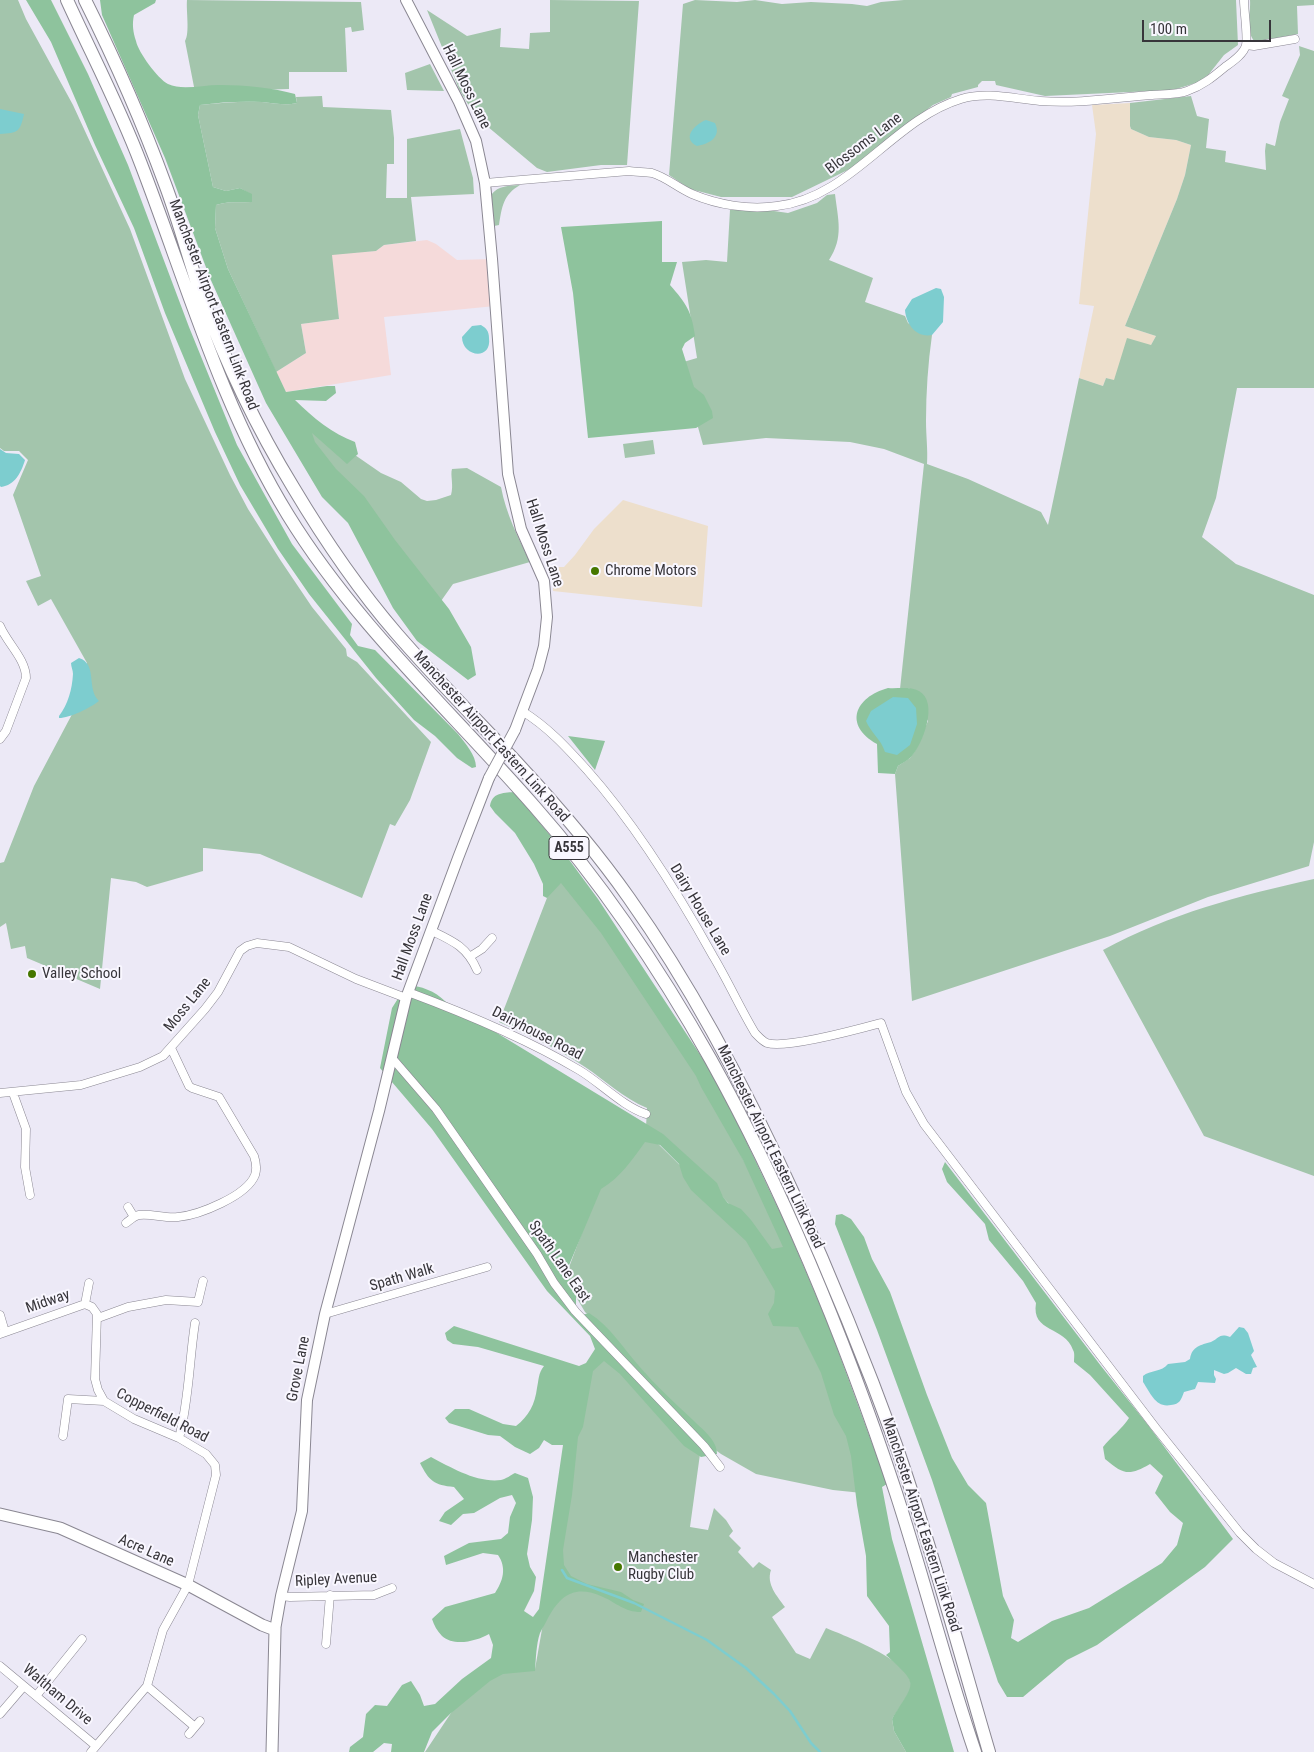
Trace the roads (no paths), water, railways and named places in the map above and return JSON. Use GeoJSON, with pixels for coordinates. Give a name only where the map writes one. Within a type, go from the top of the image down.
{"type":"FeatureCollection","features":[{"type":"Feature","properties":{"kind":"highway","name":"Manchester Airport Eastern Link Road"},"geometry":{"type":"LineString","coordinates":[[67,0],[108,86],[139,159],[213,360],[253,452],[288,515],[346,598],[409,670],[535,807],[584,868],[682,1009],[731,1099],[790,1220],[826,1304],[865,1404],[897,1496],[975,1752]]}},
{"type":"Feature","properties":{"kind":"highway","name":"Manchester Airport Eastern Link Road"},"geometry":{"type":"LineString","coordinates":[[85,0],[139,117],[167,188],[204,301],[226,355],[273,453],[304,506],[342,563],[396,632],[438,680],[546,794],[598,856],[670,958],[697,1002],[729,1061],[796,1199],[859,1346],[912,1493],[989,1752]]}},
{"type":"Feature","properties":{"kind":"highway"},"geometry":{"type":"LineString","coordinates":[[966,1727],[970,1752]]}},
{"type":"Feature","properties":{"kind":"main road","name":"Acre Lane"},"geometry":{"type":"LineString","coordinates":[[0,1514],[60,1528],[188,1586],[274,1630]]}},
{"type":"Feature","properties":{"kind":"main road","name":"Grove Lane"},"geometry":{"type":"LineString","coordinates":[[272,1752],[274,1630]]}},
{"type":"Feature","properties":{"kind":"street","name":"Hall Moss Lane"},"geometry":{"type":"LineString","coordinates":[[406,0],[459,102],[476,141],[485,184],[493,263],[508,474],[521,529],[544,581],[547,599],[544,646],[538,669],[515,730],[489,778],[407,995]]}},
{"type":"Feature","properties":{"kind":"street"},"geometry":{"type":"LineString","coordinates":[[1244,0],[1246,45],[1254,46],[1294,39]]}},
{"type":"Feature","properties":{"kind":"street","name":"Blossoms Lane"},"geometry":{"type":"LineString","coordinates":[[485,184],[629,171],[652,174],[709,201],[747,207],[775,207],[797,204],[823,191],[860,168],[920,120],[942,107],[962,99],[983,96],[1041,101],[1079,101],[1185,92],[1206,83],[1236,59],[1246,45]]}},
{"type":"Feature","properties":{"kind":"street"},"geometry":{"type":"LineString","coordinates":[[0,626],[25,670],[26,678],[6,731],[0,739]]}},
{"type":"Feature","properties":{"kind":"street","name":"Dairy House Lane"},"geometry":{"type":"LineString","coordinates":[[522,711],[540,722],[560,740],[611,798],[657,864],[713,956],[755,1033],[765,1043],[783,1045],[844,1033],[881,1023],[906,1092],[924,1124],[1156,1427],[1240,1533],[1256,1549],[1274,1563],[1314,1584]]}},
{"type":"Feature","properties":{"kind":"street"},"geometry":{"type":"LineString","coordinates":[[432,932],[454,941],[471,956],[476,970]]}},
{"type":"Feature","properties":{"kind":"street"},"geometry":{"type":"LineString","coordinates":[[471,956],[482,949],[492,938]]}},
{"type":"Feature","properties":{"kind":"street","name":"Moss Lane"},"geometry":{"type":"LineString","coordinates":[[0,1094],[72,1087],[140,1067],[163,1056],[218,992],[240,952],[247,946],[258,943],[288,947],[356,979],[407,995]]}},
{"type":"Feature","properties":{"kind":"street","name":"Grove Lane"},"geometry":{"type":"LineString","coordinates":[[274,1630],[302,1511],[307,1400],[325,1314],[407,995]]}},
{"type":"Feature","properties":{"kind":"street","name":"Dairyhouse Road"},"geometry":{"type":"LineString","coordinates":[[407,995],[497,1028],[545,1051],[604,1086],[635,1110],[646,1114]]}},
{"type":"Feature","properties":{"kind":"street"},"geometry":{"type":"LineString","coordinates":[[126,1223],[140,1215],[177,1218],[200,1212],[240,1192],[250,1183],[255,1175],[254,1156],[219,1097],[189,1086],[171,1048]]}},
{"type":"Feature","properties":{"kind":"street","name":"Spath Lane East"},"geometry":{"type":"LineString","coordinates":[[392,1058],[436,1109],[575,1311],[697,1439],[720,1467]]}},
{"type":"Feature","properties":{"kind":"street"},"geometry":{"type":"LineString","coordinates":[[14,1093],[26,1129],[24,1167],[30,1195]]}},
{"type":"Feature","properties":{"kind":"street"},"geometry":{"type":"LineString","coordinates":[[128,1207],[134,1218]]}},
{"type":"Feature","properties":{"kind":"street","name":"Spath Walk"},"geometry":{"type":"LineString","coordinates":[[325,1314],[487,1267]]}},
{"type":"Feature","properties":{"kind":"street"},"geometry":{"type":"LineString","coordinates":[[86,1304],[95,1310],[98,1318],[128,1307],[166,1300],[198,1302],[203,1281]]}},
{"type":"Feature","properties":{"kind":"street","name":"Midway"},"geometry":{"type":"LineString","coordinates":[[2,1333],[86,1304],[89,1283]]}},
{"type":"Feature","properties":{"kind":"street"},"geometry":{"type":"LineString","coordinates":[[0,1315],[2,1333]]}},
{"type":"Feature","properties":{"kind":"street","name":"Copperfield Road"},"geometry":{"type":"LineString","coordinates":[[98,1318],[96,1379],[98,1390],[104,1402],[134,1420],[179,1438],[206,1454],[215,1465],[216,1475],[188,1586],[163,1630],[147,1686]]}},
{"type":"Feature","properties":{"kind":"street"},"geometry":{"type":"LineString","coordinates":[[179,1438],[185,1415],[190,1355],[195,1324]]}},
{"type":"Feature","properties":{"kind":"street"},"geometry":{"type":"LineString","coordinates":[[63,1436],[68,1399],[104,1402]]}},
{"type":"Feature","properties":{"kind":"street","name":"Ripley Avenue"},"geometry":{"type":"LineString","coordinates":[[281,1596],[374,1595],[392,1588]]}},
{"type":"Feature","properties":{"kind":"street"},"geometry":{"type":"LineString","coordinates":[[326,1644],[330,1595]]}},
{"type":"Feature","properties":{"kind":"street"},"geometry":{"type":"LineString","coordinates":[[36,1696],[82,1639]]}},
{"type":"Feature","properties":{"kind":"street","name":"Waltham Drive"},"geometry":{"type":"LineString","coordinates":[[0,1666],[94,1749]]}},
{"type":"Feature","properties":{"kind":"street"},"geometry":{"type":"LineString","coordinates":[[0,1714],[24,1686]]}},
{"type":"Feature","properties":{"kind":"street"},"geometry":{"type":"LineString","coordinates":[[94,1749],[147,1686],[197,1724],[189,1734]]}},
{"type":"Feature","properties":{"kind":"water"},"geometry":{"type":"Polygon","coordinates":[[[0,109],[24,114],[21,125],[17,130],[11,133],[0,134],[0,109]]]}},
{"type":"Feature","properties":{"kind":"water"},"geometry":{"type":"Polygon","coordinates":[[[706,120],[715,123],[717,133],[709,142],[697,146],[690,139],[691,132],[706,120]]]}},
{"type":"Feature","properties":{"kind":"water"},"geometry":{"type":"Polygon","coordinates":[[[936,288],[941,289],[944,297],[943,322],[932,335],[921,334],[910,325],[905,310],[912,299],[936,288]]]}},
{"type":"Feature","properties":{"kind":"water"},"geometry":{"type":"Polygon","coordinates":[[[481,325],[488,332],[489,345],[482,353],[477,354],[467,349],[463,344],[462,337],[472,326],[481,325]]]}},
{"type":"Feature","properties":{"kind":"water"},"geometry":{"type":"Polygon","coordinates":[[[0,449],[6,453],[19,454],[25,460],[17,478],[10,484],[1,487],[0,486],[0,449]]]}},
{"type":"Feature","properties":{"kind":"water"},"geometry":{"type":"Polygon","coordinates":[[[79,658],[85,661],[88,666],[93,690],[99,701],[80,712],[59,718],[71,691],[73,674],[71,663],[79,658]]]}},
{"type":"Feature","properties":{"kind":"water"},"geometry":{"type":"Polygon","coordinates":[[[893,697],[908,698],[916,708],[917,724],[910,745],[897,755],[885,752],[866,721],[871,711],[893,697]]]}},
{"type":"Feature","properties":{"kind":"water"},"geometry":{"type":"Polygon","coordinates":[[[1239,1327],[1244,1328],[1248,1333],[1254,1351],[1251,1355],[1257,1367],[1253,1368],[1251,1374],[1246,1374],[1236,1368],[1224,1374],[1214,1370],[1215,1383],[1198,1382],[1195,1389],[1184,1392],[1176,1404],[1161,1404],[1154,1399],[1143,1382],[1143,1376],[1168,1364],[1185,1362],[1190,1359],[1193,1351],[1198,1347],[1222,1336],[1230,1337],[1239,1327]]]}},
{"type":"Feature","properties":{"kind":"waterway"},"geometry":{"type":"LineString","coordinates":[[562,1570],[567,1578],[634,1603],[707,1640],[746,1668],[774,1694],[790,1711],[811,1743],[820,1752]]}},
{"type":"Feature","properties":{"kind":"place","name":"Chrome Motors"},"geometry":{"type":"Point","coordinates":[595,571]}},
{"type":"Feature","properties":{"kind":"place","name":"Valley School"},"geometry":{"type":"Point","coordinates":[32,974]}},
{"type":"Feature","properties":{"kind":"place","name":"Manchester Rugby Club"},"geometry":{"type":"Point","coordinates":[618,1567]}}]}
